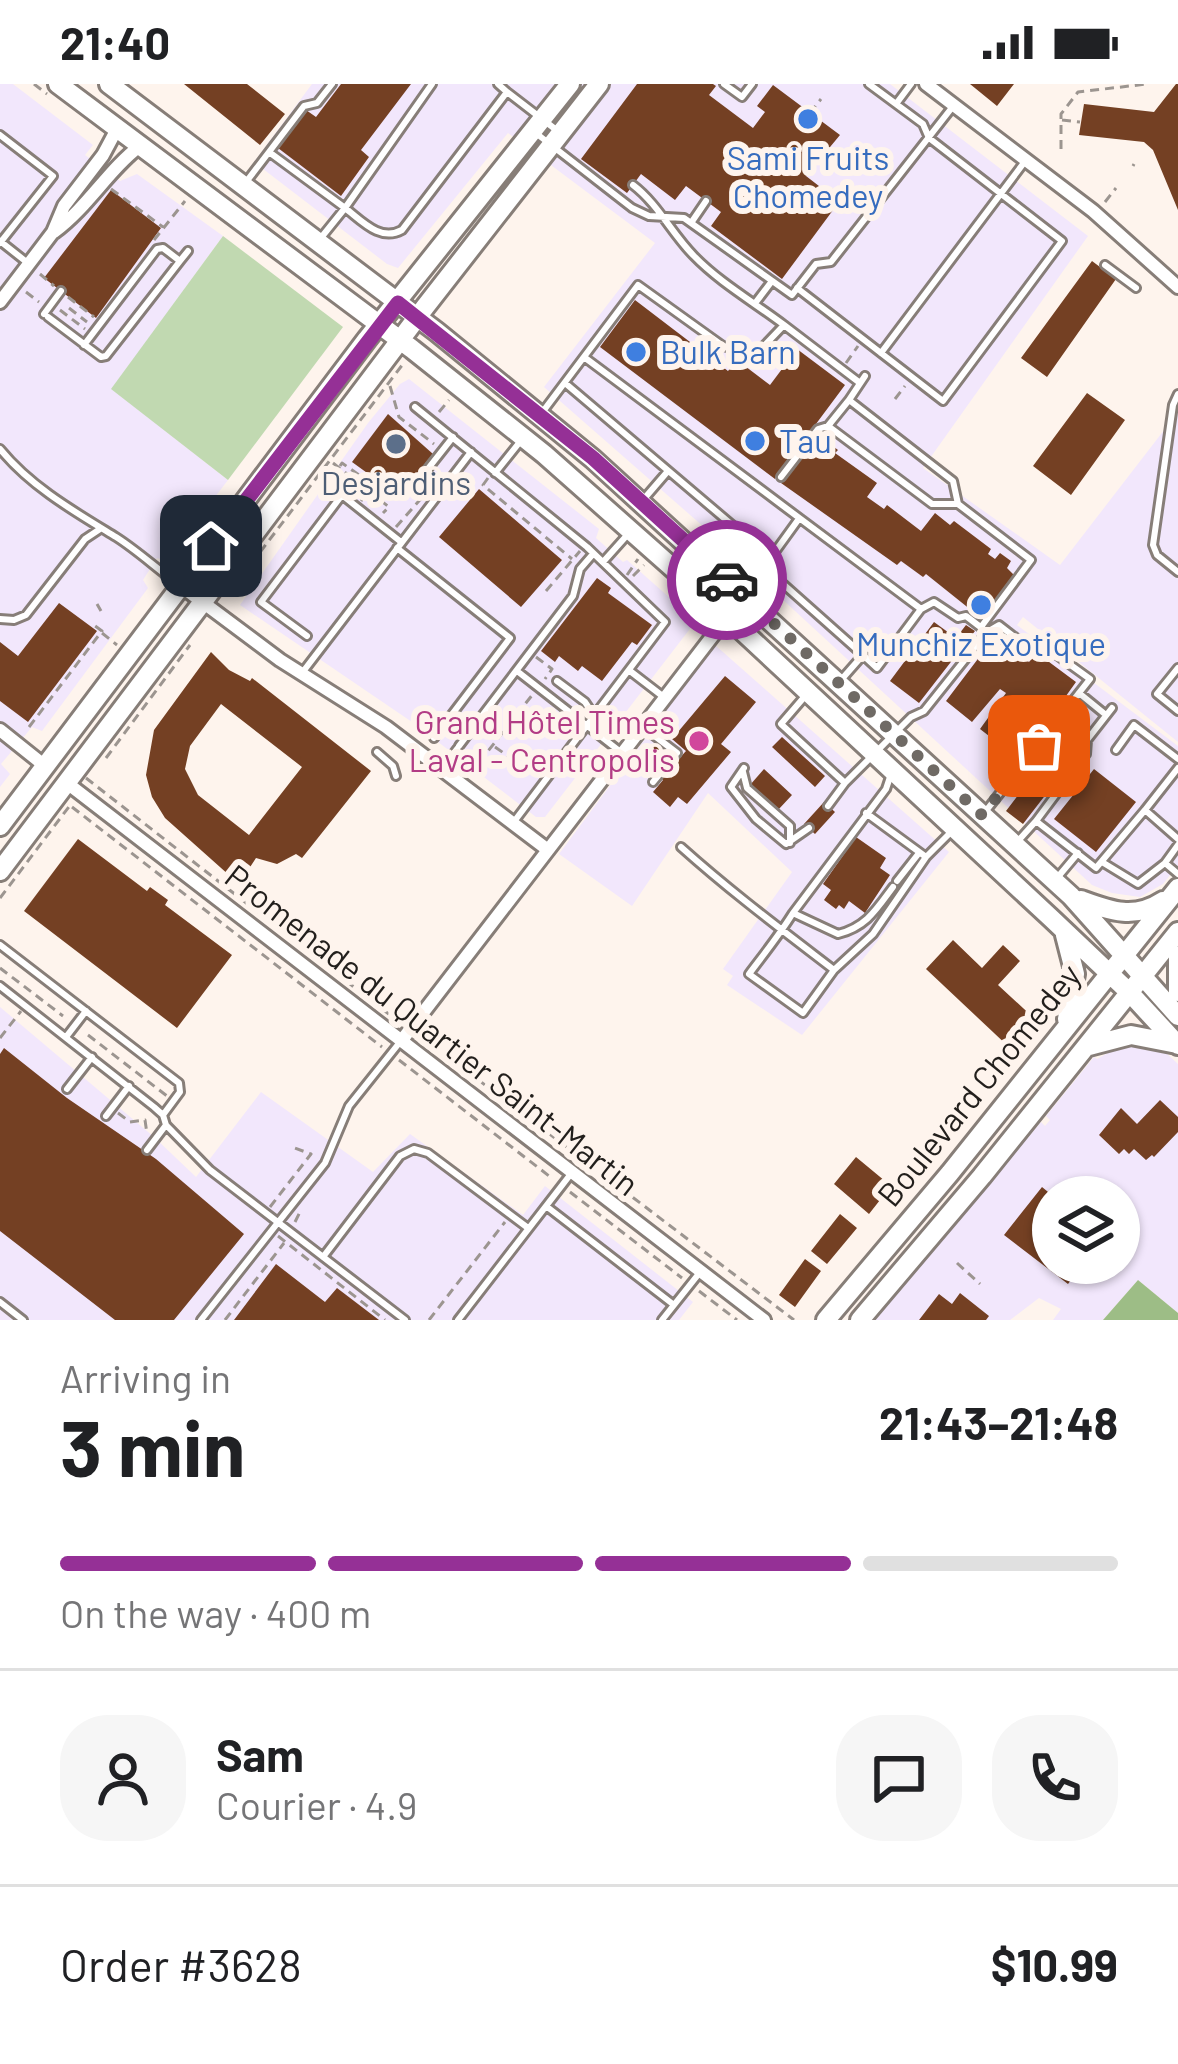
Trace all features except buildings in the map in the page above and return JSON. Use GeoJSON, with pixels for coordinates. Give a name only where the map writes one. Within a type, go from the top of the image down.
{"type":"FeatureCollection","features":[{"type":"Feature","properties":{"kind":"main road"},"geometry":{"type":"LineString","coordinates":[[58,84],[401,340],[523,438],[727,617],[1130,992],[1178,1044]]}},
{"type":"Feature","properties":{"kind":"main road"},"geometry":{"type":"LineString","coordinates":[[110,84],[418,318],[642,501],[1071,896],[1178,1016]]}},
{"type":"Feature","properties":{"kind":"main road"},"geometry":{"type":"LineString","coordinates":[[0,826],[380,325],[570,84]]}},
{"type":"Feature","properties":{"kind":"main road"},"geometry":{"type":"LineString","coordinates":[[0,872],[599,84]]}},
{"type":"Feature","properties":{"kind":"main road"},"geometry":{"type":"LineString","coordinates":[[1071,896],[1107,910],[1134,913],[1154,907],[1177,885]]}},
{"type":"Feature","properties":{"kind":"main road","name":"Boulevard Chomedey"},"geometry":{"type":"LineString","coordinates":[[826,1320],[1110,974],[1177,885]]}},
{"type":"Feature","properties":{"kind":"main road"},"geometry":{"type":"LineString","coordinates":[[1064,930],[1076,974],[1064,1030]]}},
{"type":"Feature","properties":{"kind":"main road","name":"Boulevard Chomedey"},"geometry":{"type":"LineString","coordinates":[[860,1320],[1178,932]]}},
{"type":"Feature","properties":{"kind":"main road"},"geometry":{"type":"LineString","coordinates":[[1178,956],[1178,992]]}},
{"type":"Feature","properties":{"kind":"main road"},"geometry":{"type":"LineString","coordinates":[[1084,1048],[1131,1035],[1178,1044]]}},
{"type":"Feature","properties":{"kind":"street"},"geometry":{"type":"LineString","coordinates":[[926,84],[1102,219],[1178,287]]}},
{"type":"Feature","properties":{"kind":"street"},"geometry":{"type":"LineString","coordinates":[[0,302],[34,269],[64,206],[107,150],[118,127]]}},
{"type":"Feature","properties":{"kind":"street"},"geometry":{"type":"LineString","coordinates":[[53,232],[76,216],[123,159],[142,145]]}},
{"type":"Feature","properties":{"kind":"street"},"geometry":{"type":"LineString","coordinates":[[181,586],[386,727],[548,850]]}},
{"type":"Feature","properties":{"kind":"street"},"geometry":{"type":"LineString","coordinates":[[402,1040],[744,596]]}},
{"type":"Feature","properties":{"kind":"street"},"geometry":{"type":"LineString","coordinates":[[0,730],[45,766]]}},
{"type":"Feature","properties":{"kind":"street","name":"Promenade du Quartier Saint-Martin"},"geometry":{"type":"LineString","coordinates":[[67,783],[764,1320]]}},
{"type":"Feature","properties":{"kind":"lane"},"geometry":{"type":"LineString","coordinates":[[243,185],[304,106],[317,103],[332,84]]}},
{"type":"Feature","properties":{"kind":"lane"},"geometry":{"type":"LineString","coordinates":[[318,242],[432,84]]}},
{"type":"Feature","properties":{"kind":"lane"},"geometry":{"type":"LineString","coordinates":[[498,84],[632,208],[691,223],[792,295],[816,264],[831,262],[858,232],[954,105]]}},
{"type":"Feature","properties":{"kind":"lane"},"geometry":{"type":"LineString","coordinates":[[724,84],[742,98],[752,84]]}},
{"type":"Feature","properties":{"kind":"lane"},"geometry":{"type":"LineString","coordinates":[[797,288],[943,401],[1062,241],[929,138],[923,124],[869,84]]}},
{"type":"Feature","properties":{"kind":"lane"},"geometry":{"type":"LineString","coordinates":[[896,104],[911,84]]}},
{"type":"Feature","properties":{"kind":"lane"},"geometry":{"type":"LineString","coordinates":[[269,152],[379,233],[398,233],[508,92]]}},
{"type":"Feature","properties":{"kind":"lane"},"geometry":{"type":"LineString","coordinates":[[539,126],[557,140]]}},
{"type":"Feature","properties":{"kind":"lane"},"geometry":{"type":"LineString","coordinates":[[0,135],[53,176],[0,242],[34,269]]}},
{"type":"Feature","properties":{"kind":"lane"},"geometry":{"type":"LineString","coordinates":[[881,353],[1026,160]]}},
{"type":"Feature","properties":{"kind":"lane"},"geometry":{"type":"LineString","coordinates":[[633,185],[694,256],[862,380],[767,496]]}},
{"type":"Feature","properties":{"kind":"lane"},"geometry":{"type":"LineString","coordinates":[[691,223],[706,201]]}},
{"type":"Feature","properties":{"kind":"lane"},"geometry":{"type":"LineString","coordinates":[[84,345],[157,249],[164,248],[180,261]]}},
{"type":"Feature","properties":{"kind":"lane"},"geometry":{"type":"LineString","coordinates":[[61,291],[46,315],[101,357],[106,356],[188,251]]}},
{"type":"Feature","properties":{"kind":"lane"},"geometry":{"type":"LineString","coordinates":[[1105,265],[1136,288]]}},
{"type":"Feature","properties":{"kind":"lane"},"geometry":{"type":"LineString","coordinates":[[756,303],[772,281]]}},
{"type":"Feature","properties":{"kind":"lane"},"geometry":{"type":"LineString","coordinates":[[540,415],[638,285],[734,350],[762,348],[784,325]]}},
{"type":"Feature","properties":{"kind":"lane"},"geometry":{"type":"LineString","coordinates":[[584,357],[921,609]]}},
{"type":"Feature","properties":{"kind":"lane"},"geometry":{"type":"LineString","coordinates":[[565,383],[770,558]]}},
{"type":"Feature","properties":{"kind":"lane"},"geometry":{"type":"LineString","coordinates":[[1178,394],[1173,402],[1153,545],[1157,555],[1178,572]]}},
{"type":"Feature","properties":{"kind":"lane"},"geometry":{"type":"LineString","coordinates":[[849,400],[953,481],[958,504]]}},
{"type":"Feature","properties":{"kind":"lane"},"geometry":{"type":"LineString","coordinates":[[415,406],[594,554],[659,614],[664,627],[513,823]]}},
{"type":"Feature","properties":{"kind":"lane"},"geometry":{"type":"LineString","coordinates":[[828,426],[932,504],[958,504],[1031,560],[924,711],[911,717],[828,806]]}},
{"type":"Feature","properties":{"kind":"lane"},"geometry":{"type":"LineString","coordinates":[[440,493],[423,476],[453,437]]}},
{"type":"Feature","properties":{"kind":"lane"},"geometry":{"type":"LineString","coordinates":[[495,473],[523,438]]}},
{"type":"Feature","properties":{"kind":"lane"},"geometry":{"type":"LineString","coordinates":[[0,449],[20,471],[181,586]]}},
{"type":"Feature","properties":{"kind":"lane"},"geometry":{"type":"LineString","coordinates":[[1166,451],[1178,452]]}},
{"type":"Feature","properties":{"kind":"lane"},"geometry":{"type":"LineString","coordinates":[[302,673],[471,452]]}},
{"type":"Feature","properties":{"kind":"lane"},"geometry":{"type":"LineString","coordinates":[[642,501],[668,471]]}},
{"type":"Feature","properties":{"kind":"lane"},"geometry":{"type":"LineString","coordinates":[[307,636],[261,602],[342,495],[389,524],[399,545],[511,638],[434,738]]}},
{"type":"Feature","properties":{"kind":"lane"},"geometry":{"type":"LineString","coordinates":[[744,596],[798,520]]}},
{"type":"Feature","properties":{"kind":"lane"},"geometry":{"type":"LineString","coordinates":[[0,619],[26,615],[85,539],[100,529]]}},
{"type":"Feature","properties":{"kind":"lane"},"geometry":{"type":"LineString","coordinates":[[603,562],[631,531]]}},
{"type":"Feature","properties":{"kind":"lane"},"geometry":{"type":"LineString","coordinates":[[442,769],[573,596],[580,569],[594,554]]}},
{"type":"Feature","properties":{"kind":"lane"},"geometry":{"type":"LineString","coordinates":[[764,567],[877,668],[921,609],[934,602],[984,630]]}},
{"type":"Feature","properties":{"kind":"lane"},"geometry":{"type":"LineString","coordinates":[[651,624],[659,614]]}},
{"type":"Feature","properties":{"kind":"lane"},"geometry":{"type":"LineString","coordinates":[[982,815],[1090,679],[1043,645],[1026,646],[999,625],[984,630]]}},
{"type":"Feature","properties":{"kind":"lane"},"geometry":{"type":"LineString","coordinates":[[839,683],[863,655]]}},
{"type":"Feature","properties":{"kind":"lane"},"geometry":{"type":"LineString","coordinates":[[1178,668],[1157,694],[1178,711]]}},
{"type":"Feature","properties":{"kind":"lane"},"geometry":{"type":"LineString","coordinates":[[517,671],[622,753]]}},
{"type":"Feature","properties":{"kind":"lane"},"geometry":{"type":"LineString","coordinates":[[630,671],[664,698]]}},
{"type":"Feature","properties":{"kind":"lane"},"geometry":{"type":"LineString","coordinates":[[555,674],[595,717]]}},
{"type":"Feature","properties":{"kind":"lane"},"geometry":{"type":"LineString","coordinates":[[808,692],[781,724],[845,783]]}},
{"type":"Feature","properties":{"kind":"lane"},"geometry":{"type":"LineString","coordinates":[[1014,845],[1086,754],[1087,740],[1109,711],[1079,693]]}},
{"type":"Feature","properties":{"kind":"lane"},"geometry":{"type":"LineString","coordinates":[[1116,750],[1134,725],[1178,758]]}},
{"type":"Feature","properties":{"kind":"lane"},"geometry":{"type":"LineString","coordinates":[[642,726],[677,753],[672,758]]}},
{"type":"Feature","properties":{"kind":"lane"},"geometry":{"type":"LineString","coordinates":[[376,752],[393,766],[396,776]]}},
{"type":"Feature","properties":{"kind":"lane"},"geometry":{"type":"LineString","coordinates":[[744,768],[742,781],[787,822],[790,843],[779,840],[733,792],[732,780],[744,768]]}},
{"type":"Feature","properties":{"kind":"lane"},"geometry":{"type":"LineString","coordinates":[[1036,821],[1096,868],[1178,768]]}},
{"type":"Feature","properties":{"kind":"lane"},"geometry":{"type":"LineString","coordinates":[[892,771],[886,789],[749,974],[802,1013],[834,970],[872,935],[922,855]]}},
{"type":"Feature","properties":{"kind":"lane"},"geometry":{"type":"LineString","coordinates":[[1102,862],[1138,884],[1165,863],[1178,842],[1144,810]]}},
{"type":"Feature","properties":{"kind":"lane"},"geometry":{"type":"LineString","coordinates":[[866,813],[922,855]]}},
{"type":"Feature","properties":{"kind":"lane"},"geometry":{"type":"LineString","coordinates":[[790,843],[809,828]]}},
{"type":"Feature","properties":{"kind":"lane"},"geometry":{"type":"LineString","coordinates":[[793,913],[838,934],[868,921],[922,855],[954,829]]}},
{"type":"Feature","properties":{"kind":"lane"},"geometry":{"type":"LineString","coordinates":[[681,847],[834,970]]}},
{"type":"Feature","properties":{"kind":"lane"},"geometry":{"type":"LineString","coordinates":[[1055,881],[1078,853]]}},
{"type":"Feature","properties":{"kind":"lane"},"geometry":{"type":"LineString","coordinates":[[1165,863],[1177,885]]}},
{"type":"Feature","properties":{"kind":"lane"},"geometry":{"type":"LineString","coordinates":[[0,945],[181,1086],[163,1115]]}},
{"type":"Feature","properties":{"kind":"lane"},"geometry":{"type":"LineString","coordinates":[[0,986],[163,1115],[166,1125],[202,1163],[405,1320]]}},
{"type":"Feature","properties":{"kind":"lane"},"geometry":{"type":"LineString","coordinates":[[0,1003],[8,992]]}},
{"type":"Feature","properties":{"kind":"lane"},"geometry":{"type":"LineString","coordinates":[[66,1037],[86,1011]]}},
{"type":"Feature","properties":{"kind":"lane"},"geometry":{"type":"LineString","coordinates":[[200,1320],[329,1156],[349,1106],[402,1040]]}},
{"type":"Feature","properties":{"kind":"lane"},"geometry":{"type":"LineString","coordinates":[[67,1089],[92,1058]]}},
{"type":"Feature","properties":{"kind":"lane"},"geometry":{"type":"LineString","coordinates":[[106,1116],[129,1086]]}},
{"type":"Feature","properties":{"kind":"lane"},"geometry":{"type":"LineString","coordinates":[[147,1150],[166,1125]]}},
{"type":"Feature","properties":{"kind":"lane"},"geometry":{"type":"LineString","coordinates":[[322,1257],[400,1156],[414,1149],[428,1153],[528,1228]]}},
{"type":"Feature","properties":{"kind":"lane"},"geometry":{"type":"LineString","coordinates":[[458,1320],[572,1172]]}},
{"type":"Feature","properties":{"kind":"lane"},"geometry":{"type":"LineString","coordinates":[[546,1206],[674,1305]]}},
{"type":"Feature","properties":{"kind":"lane"},"geometry":{"type":"LineString","coordinates":[[662,1320],[700,1271]]}},
{"type":"Feature","properties":{"kind":"lane"},"geometry":{"type":"LineString","coordinates":[[0,1302],[23,1320]]}},
{"type":"Feature","properties":{"kind":"path"},"geometry":{"type":"LineString","coordinates":[[1061,149],[1063,108],[1078,92],[1147,84]]}},
{"type":"Feature","properties":{"kind":"path"},"geometry":{"type":"LineString","coordinates":[[810,113],[820,99]]}},
{"type":"Feature","properties":{"kind":"path"},"geometry":{"type":"LineString","coordinates":[[1060,119],[1079,122]]}},
{"type":"Feature","properties":{"kind":"path"},"geometry":{"type":"LineString","coordinates":[[107,187],[163,227]]}},
{"type":"Feature","properties":{"kind":"path"},"geometry":{"type":"LineString","coordinates":[[1105,202],[1116,188]]}},
{"type":"Feature","properties":{"kind":"path"},"geometry":{"type":"LineString","coordinates":[[152,248],[186,200]]}},
{"type":"Feature","properties":{"kind":"path"},"geometry":{"type":"LineString","coordinates":[[34,269],[94,317],[85,330],[58,309]]}},
{"type":"Feature","properties":{"kind":"path"},"geometry":{"type":"LineString","coordinates":[[26,292],[42,304]]}},
{"type":"Feature","properties":{"kind":"path"},"geometry":{"type":"LineString","coordinates":[[70,308],[89,324]]}},
{"type":"Feature","properties":{"kind":"path"},"geometry":{"type":"LineString","coordinates":[[842,369],[863,339]]}},
{"type":"Feature","properties":{"kind":"path"},"geometry":{"type":"LineString","coordinates":[[895,399],[912,377]]}},
{"type":"Feature","properties":{"kind":"path"},"geometry":{"type":"LineString","coordinates":[[237,581],[390,384],[400,417],[442,451]]}},
{"type":"Feature","properties":{"kind":"path"},"geometry":{"type":"LineString","coordinates":[[436,416],[449,400]]}},
{"type":"Feature","properties":{"kind":"path"},"geometry":{"type":"LineString","coordinates":[[420,434],[428,425]]}},
{"type":"Feature","properties":{"kind":"path"},"geometry":{"type":"LineString","coordinates":[[331,460],[389,507],[382,515],[389,524],[400,526],[427,492]]}},
{"type":"Feature","properties":{"kind":"path"},"geometry":{"type":"LineString","coordinates":[[483,485],[572,559],[546,591]]}},
{"type":"Feature","properties":{"kind":"path"},"geometry":{"type":"LineString","coordinates":[[362,499],[369,490]]}},
{"type":"Feature","properties":{"kind":"path"},"geometry":{"type":"LineString","coordinates":[[637,561],[643,566],[627,577],[637,561]]}},
{"type":"Feature","properties":{"kind":"path"},"geometry":{"type":"LineString","coordinates":[[91,623],[117,645]]}},
{"type":"Feature","properties":{"kind":"path"},"geometry":{"type":"LineString","coordinates":[[29,727],[101,632]]}},
{"type":"Feature","properties":{"kind":"path"},"geometry":{"type":"LineString","coordinates":[[536,656],[555,674],[544,680]]}},
{"type":"Feature","properties":{"kind":"path"},"geometry":{"type":"LineString","coordinates":[[470,775],[534,693]]}},
{"type":"Feature","properties":{"kind":"path"},"geometry":{"type":"LineString","coordinates":[[513,717],[527,728]]}},
{"type":"Feature","properties":{"kind":"path"},"geometry":{"type":"LineString","coordinates":[[492,745],[508,756]]}},
{"type":"Feature","properties":{"kind":"path","name":"Promenade du Quartier Saint-Martin"},"geometry":{"type":"LineString","coordinates":[[94,784],[392,1013],[396,1021]]}},
{"type":"Feature","properties":{"kind":"path","name":"Promenade du Quartier Saint-Martin"},"geometry":{"type":"LineString","coordinates":[[75,809],[384,1048]]}},
{"type":"Feature","properties":{"kind":"path"},"geometry":{"type":"LineString","coordinates":[[0,898],[66,811]]}},
{"type":"Feature","properties":{"kind":"path"},"geometry":{"type":"LineString","coordinates":[[0,968],[63,1016]]}},
{"type":"Feature","properties":{"kind":"path"},"geometry":{"type":"LineString","coordinates":[[0,1038],[18,1015]]}},
{"type":"Feature","properties":{"kind":"path"},"geometry":{"type":"LineString","coordinates":[[88,1035],[164,1094]]}},
{"type":"Feature","properties":{"kind":"path","name":"Promenade du Quartier Saint-Martin"},"geometry":{"type":"LineString","coordinates":[[420,1035],[794,1320]]}},
{"type":"Feature","properties":{"kind":"path","name":"Promenade du Quartier Saint-Martin"},"geometry":{"type":"LineString","coordinates":[[403,1063],[557,1182]]}},
{"type":"Feature","properties":{"kind":"path"},"geometry":{"type":"LineString","coordinates":[[127,1120],[143,1122],[149,1136]]}},
{"type":"Feature","properties":{"kind":"path"},"geometry":{"type":"LineString","coordinates":[[266,1213],[311,1154],[292,1147]]}},
{"type":"Feature","properties":{"kind":"path","name":"Promenade du Quartier Saint-Martin"},"geometry":{"type":"LineString","coordinates":[[566,1189],[684,1280]]}},
{"type":"Feature","properties":{"kind":"path"},"geometry":{"type":"LineString","coordinates":[[885,1200],[899,1210]]}},
{"type":"Feature","properties":{"kind":"path"},"geometry":{"type":"LineString","coordinates":[[295,1222],[300,1212]]}},
{"type":"Feature","properties":{"kind":"path"},"geometry":{"type":"LineString","coordinates":[[429,1320],[506,1221]]}},
{"type":"Feature","properties":{"kind":"path"},"geometry":{"type":"LineString","coordinates":[[225,1320],[284,1240],[385,1320]]}},
{"type":"Feature","properties":{"kind":"path"},"geometry":{"type":"LineString","coordinates":[[957,1263],[980,1284]]}},
{"type":"Feature","properties":{"kind":"path"},"geometry":{"type":"LineString","coordinates":[[695,1288],[737,1320]]}},
{"type":"Feature","properties":{"kind":"shaded area"},"geometry":{"type":"Polygon","coordinates":[[[0,84],[13,84],[93,145],[85,155],[120,181],[137,174],[223,236],[112,389],[228,480],[166,561],[157,558],[143,580],[148,588],[42,731],[32,727],[1,764],[10,774],[0,787],[0,84]]]}},
{"type":"Feature","properties":{"kind":"shaded area"},"geometry":{"type":"Polygon","coordinates":[[[312,84],[890,84],[1088,236],[923,468],[1060,565],[1178,412],[1178,742],[1023,617],[1017,625],[1178,746],[1178,865],[1163,884],[1140,897],[1092,885],[705,528],[544,387],[655,243],[508,133],[398,268],[387,264],[254,162],[312,84]]]}},
{"type":"Feature","properties":{"kind":"shaded area"},"geometry":{"type":"Polygon","coordinates":[[[409,379],[599,529],[596,538],[696,621],[545,817],[536,817],[412,722],[240,605],[368,423],[409,379]]]}},
{"type":"Feature","properties":{"kind":"shaded area"},"geometry":{"type":"Polygon","coordinates":[[[715,645],[949,852],[802,1035],[727,985],[733,976],[723,969],[792,872],[708,793],[632,906],[559,854],[715,645]]]}},
{"type":"Feature","properties":{"kind":"shaded area"},"geometry":{"type":"Polygon","coordinates":[[[0,1007],[196,1177],[261,1092],[373,1172],[410,1134],[523,1215],[545,1186],[693,1302],[679,1320],[0,1320],[0,1007]]]}},
{"type":"Feature","properties":{"kind":"shaded area"},"geometry":{"type":"Polygon","coordinates":[[[1145,1045],[1164,1051],[1178,1064],[1178,1313],[1140,1282],[1140,1176],[1032,1176],[1032,1284],[1134,1284],[1103,1320],[1053,1320],[1061,1309],[1039,1298],[1010,1320],[875,1320],[1041,1122],[1045,1126],[1050,1120],[1046,1116],[1097,1059],[1121,1046],[1145,1045]]]}},
{"type":"Feature","properties":{"kind":"green space"},"geometry":{"type":"Polygon","coordinates":[[[223,236],[343,327],[228,480],[111,389],[223,236]]]}},
{"type":"Feature","properties":{"kind":"green space"},"geometry":{"type":"Polygon","coordinates":[[[1140,1282],[1178,1313],[1178,1320],[1103,1320],[1140,1282]]]}},
{"type":"Feature","properties":{"kind":"way so far"},"geometry":{"type":"LineString","coordinates":[[727,580],[982,815],[1039,746]]}},
{"type":"Feature","properties":{"kind":"place","name":"Sami Fruits Chomedey"},"geometry":{"type":"Point","coordinates":[808,119]}},
{"type":"Feature","properties":{"kind":"place","name":"Bulk Barn"},"geometry":{"type":"Point","coordinates":[636,352]}},
{"type":"Feature","properties":{"kind":"place","name":"Tau"},"geometry":{"type":"Point","coordinates":[755,441]}},
{"type":"Feature","properties":{"kind":"place","name":"Desjardins"},"geometry":{"type":"Point","coordinates":[396,444]}},
{"type":"Feature","properties":{"kind":"place","name":"Munchiz Exotique"},"geometry":{"type":"Point","coordinates":[981,605]}},
{"type":"Feature","properties":{"kind":"place","name":"Grand Hôtel Times Laval - Centropolis"},"geometry":{"type":"Point","coordinates":[699,741]}},
{"type":"Feature","properties":{"kind":"route"},"geometry":{"type":"LineString","coordinates":[[211,546],[398,303],[593,458],[727,580]]}}]}
